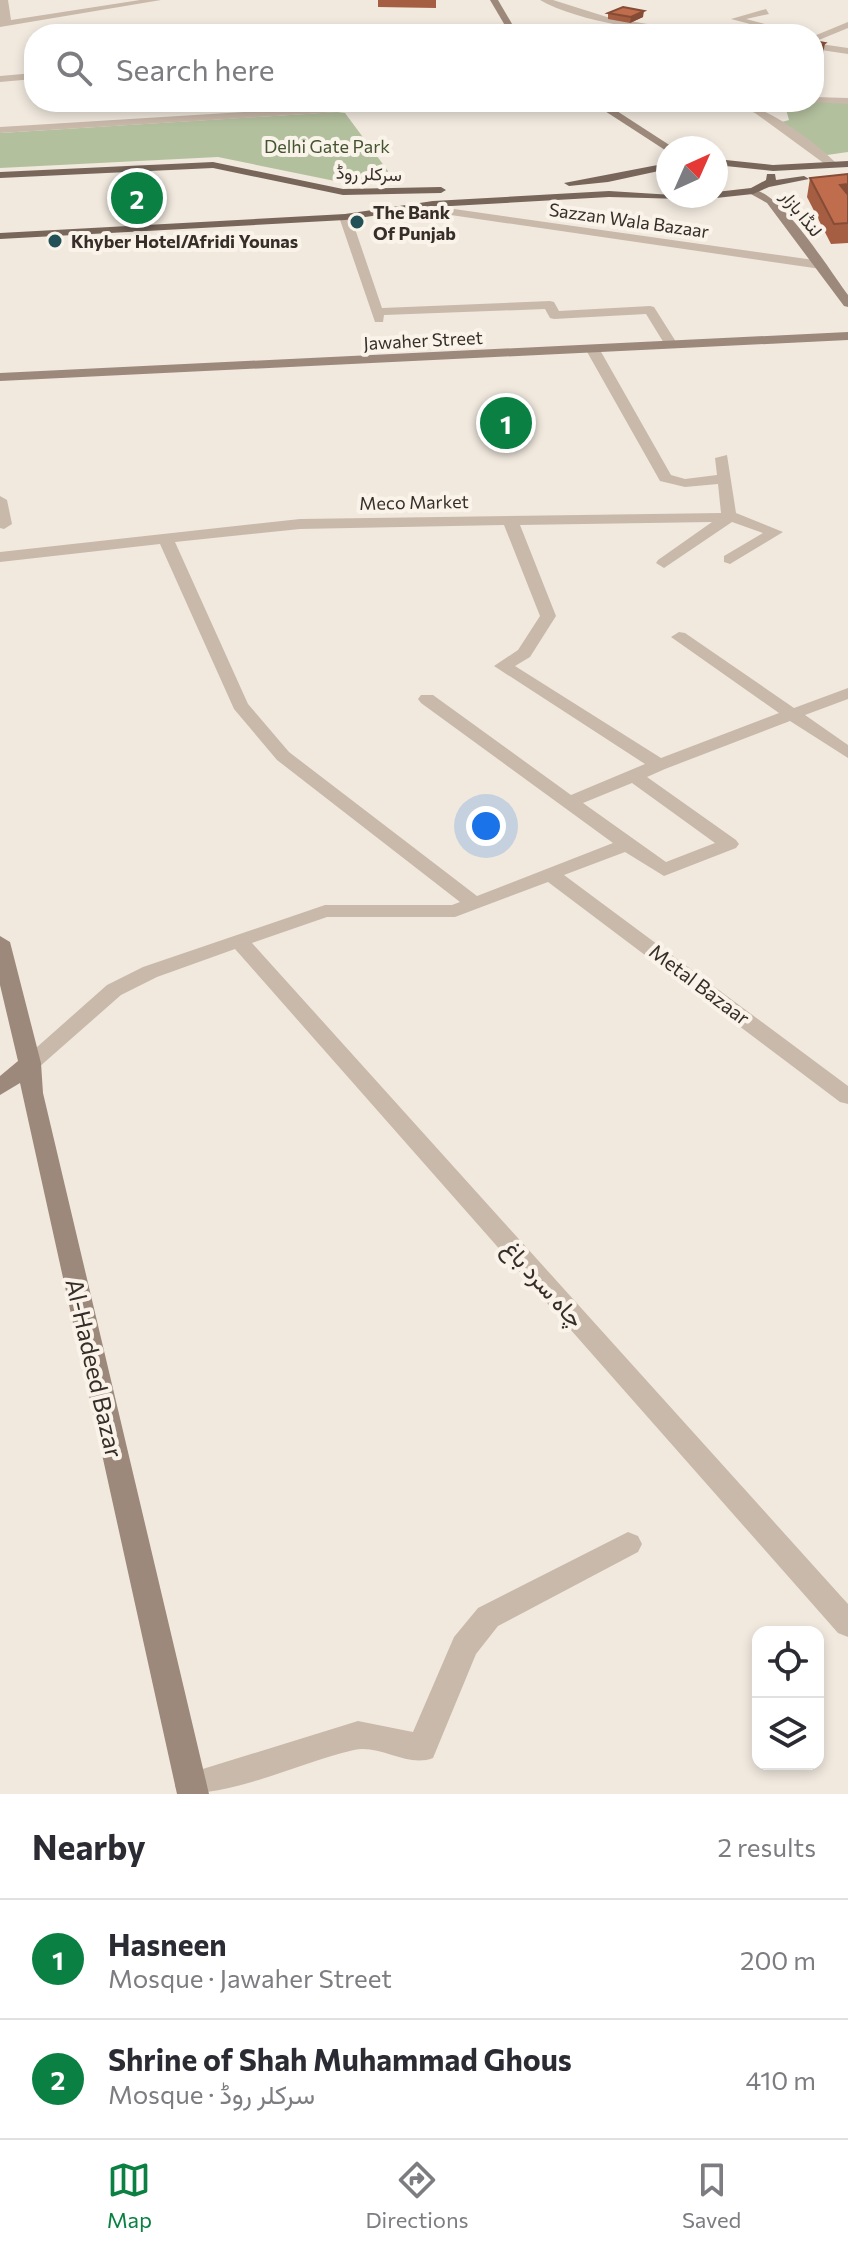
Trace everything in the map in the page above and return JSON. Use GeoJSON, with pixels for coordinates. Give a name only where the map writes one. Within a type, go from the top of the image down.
{"type":"FeatureCollection","features":[{"type":"Feature","properties":{"kind":"main road"},"geometry":{"type":"LineString","coordinates":[[728,164],[757,168],[848,164]]}},
{"type":"Feature","properties":{"kind":"main road","name":"سرکلر روڈ"},"geometry":{"type":"LineString","coordinates":[[0,175],[213,165],[327,190],[369,194],[594,181],[656,168]]}},
{"type":"Feature","properties":{"kind":"main road"},"geometry":{"type":"LineString","coordinates":[[757,168],[771,176],[768,184]]}},
{"type":"Feature","properties":{"kind":"main road"},"geometry":{"type":"LineString","coordinates":[[642,195],[628,188],[627,183],[644,171]]}},
{"type":"Feature","properties":{"kind":"main road"},"geometry":{"type":"LineString","coordinates":[[728,194],[753,191],[768,184],[848,173]]}},
{"type":"Feature","properties":{"kind":"main road"},"geometry":{"type":"LineString","coordinates":[[369,194],[373,211]]}},
{"type":"Feature","properties":{"kind":"main road","name":"سرکلر روڈ"},"geometry":{"type":"LineString","coordinates":[[0,236],[345,217],[433,204],[656,195]]}},
{"type":"Feature","properties":{"kind":"street"},"geometry":{"type":"LineString","coordinates":[[4,0],[4,24],[152,0]]}},
{"type":"Feature","properties":{"kind":"street"},"geometry":{"type":"LineString","coordinates":[[494,0],[508,24]]}},
{"type":"Feature","properties":{"kind":"street"},"geometry":{"type":"LineString","coordinates":[[544,0],[606,19],[638,24]]}},
{"type":"Feature","properties":{"kind":"street"},"geometry":{"type":"LineString","coordinates":[[756,24],[735,19],[766,12]]}},
{"type":"Feature","properties":{"kind":"street"},"geometry":{"type":"LineString","coordinates":[[824,36],[848,25]]}},
{"type":"Feature","properties":{"kind":"street"},"geometry":{"type":"LineString","coordinates":[[824,45],[833,50],[848,51]]}},
{"type":"Feature","properties":{"kind":"street"},"geometry":{"type":"LineString","coordinates":[[824,58],[833,50]]}},
{"type":"Feature","properties":{"kind":"street"},"geometry":{"type":"LineString","coordinates":[[0,79],[24,77]]}},
{"type":"Feature","properties":{"kind":"street"},"geometry":{"type":"LineString","coordinates":[[824,100],[848,101]]}},
{"type":"Feature","properties":{"kind":"street"},"geometry":{"type":"LineString","coordinates":[[0,130],[292,112]]}},
{"type":"Feature","properties":{"kind":"street"},"geometry":{"type":"LineString","coordinates":[[613,112],[656,140]]}},
{"type":"Feature","properties":{"kind":"street"},"geometry":{"type":"LineString","coordinates":[[760,112],[833,165]]}},
{"type":"Feature","properties":{"kind":"street","name":"لنڈا بازار"},"geometry":{"type":"LineString","coordinates":[[753,191],[771,201],[848,303]]}},
{"type":"Feature","properties":{"kind":"street","name":"Sazzan Wala Bazaar"},"geometry":{"type":"LineString","coordinates":[[433,204],[444,211],[821,265]]}},
{"type":"Feature","properties":{"kind":"street"},"geometry":{"type":"LineString","coordinates":[[345,217],[378,316],[550,305],[554,315],[650,310],[672,345]]}},
{"type":"Feature","properties":{"kind":"street","name":"Jawaher Street"},"geometry":{"type":"LineString","coordinates":[[0,377],[848,336]]}},
{"type":"Feature","properties":{"kind":"street"},"geometry":{"type":"LineString","coordinates":[[593,350],[665,478],[685,483],[725,479]]}},
{"type":"Feature","properties":{"kind":"street"},"geometry":{"type":"LineString","coordinates":[[664,563],[729,517],[722,458]]}},
{"type":"Feature","properties":{"kind":"street"},"geometry":{"type":"LineString","coordinates":[[0,500],[4,524]]}},
{"type":"Feature","properties":{"kind":"street","name":"Meco Market"},"geometry":{"type":"LineString","coordinates":[[0,557],[300,524],[729,517],[775,532],[730,559]]}},
{"type":"Feature","properties":{"kind":"street"},"geometry":{"type":"LineString","coordinates":[[510,520],[548,616],[524,653],[503,666],[659,765]]}},
{"type":"Feature","properties":{"kind":"street"},"geometry":{"type":"LineString","coordinates":[[166,539],[240,705],[283,756],[475,904]]}},
{"type":"Feature","properties":{"kind":"street"},"geometry":{"type":"LineString","coordinates":[[679,637],[794,713],[848,753]]}},
{"type":"Feature","properties":{"kind":"street"},"geometry":{"type":"LineString","coordinates":[[570,802],[848,693]]}},
{"type":"Feature","properties":{"kind":"street"},"geometry":{"type":"LineString","coordinates":[[427,699],[664,870],[729,844],[634,776]]}},
{"type":"Feature","properties":{"kind":"street"},"geometry":{"type":"LineString","coordinates":[[0,1088],[114,990],[150,972],[325,911],[455,911],[627,844]]}},
{"type":"Feature","properties":{"kind":"street","name":"Metal Bazaar"},"geometry":{"type":"LineString","coordinates":[[551,875],[848,1097]]}},
{"type":"Feature","properties":{"kind":"street","name":"Al-Hadeed Bazar"},"geometry":{"type":"LineString","coordinates":[[0,942],[30,1063],[32,1093],[192,1790]]}},
{"type":"Feature","properties":{"kind":"street","name":"چاہ سرد باغ"},"geometry":{"type":"LineString","coordinates":[[240,942],[848,1624]]}},
{"type":"Feature","properties":{"kind":"street"},"geometry":{"type":"LineString","coordinates":[[192,1790],[358,1735],[422,1748],[464,1646],[488,1617],[628,1544]]}},
{"type":"Feature","properties":{"kind":"green space"},"geometry":{"type":"Polygon","coordinates":[[[824,101],[848,101],[848,152],[827,155],[778,123],[789,120],[787,112],[824,112],[824,101]]]}},
{"type":"Feature","properties":{"kind":"green space","name":"Delhi Gate Park"},"geometry":{"type":"Polygon","coordinates":[[[345,113],[388,171],[385,177],[335,181],[218,157],[0,168],[0,133],[345,113]]]}},
{"type":"Feature","properties":{"kind":"building"},"geometry":{"type":"Polygon","coordinates":[[[623,7],[644,11],[631,17],[608,13],[623,7]]]}},
{"type":"Feature","properties":{"kind":"building"},"geometry":{"type":"Polygon","coordinates":[[[848,174],[848,184],[840,185],[848,195],[848,223],[834,224],[810,178],[848,174]]]}},
{"type":"Feature","properties":{"kind":"place","name":"Shrine of Shah Muhammad Ghous"},"geometry":{"type":"Point","coordinates":[137,198]}},
{"type":"Feature","properties":{"kind":"place","name":"The Bank Of Punjab"},"geometry":{"type":"Point","coordinates":[357,222]}},
{"type":"Feature","properties":{"kind":"place","name":"Khyber Hotel/Afridi Younas"},"geometry":{"type":"Point","coordinates":[55,241]}},
{"type":"Feature","properties":{"kind":"place","name":"Hasneen"},"geometry":{"type":"Point","coordinates":[506,423]}}]}
